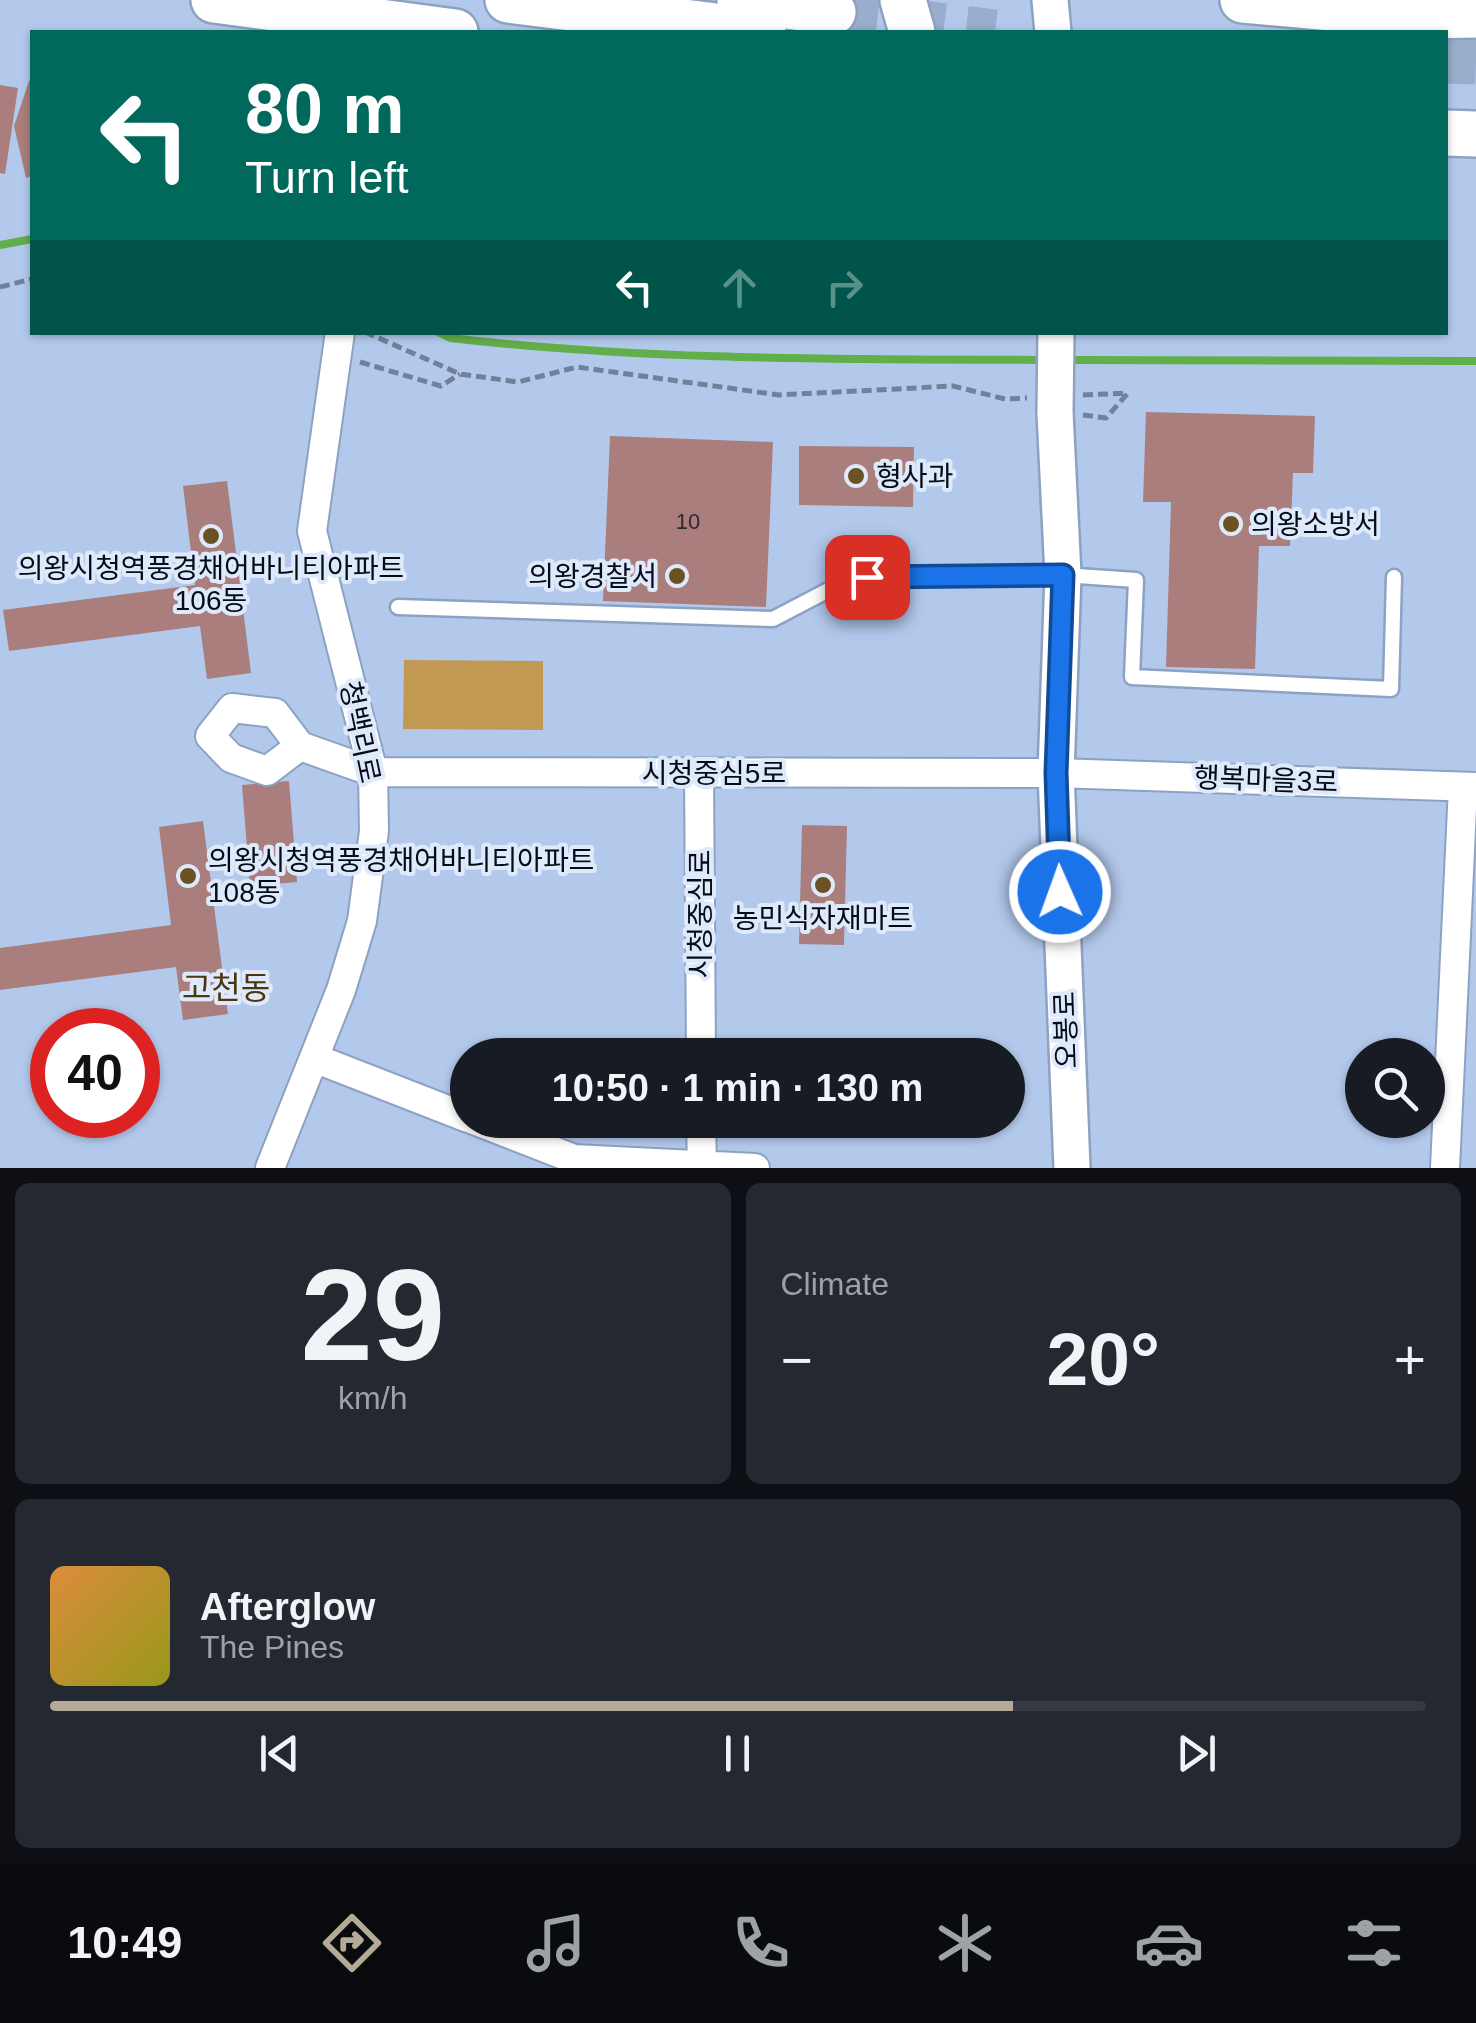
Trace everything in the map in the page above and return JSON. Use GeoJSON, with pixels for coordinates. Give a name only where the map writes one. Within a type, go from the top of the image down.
{"type":"FeatureCollection","features":[{"type":"Feature","properties":{"kind":"main road"},"geometry":{"type":"LineString","coordinates":[[214,0],[368,27],[420,30]]}},
{"type":"Feature","properties":{"kind":"main road"},"geometry":{"type":"LineString","coordinates":[[508,0],[747,30]]}},
{"type":"Feature","properties":{"kind":"main road"},"geometry":{"type":"LineString","coordinates":[[740,0],[834,12]]}},
{"type":"Feature","properties":{"kind":"main road"},"geometry":{"type":"LineString","coordinates":[[903,0],[911,30]]}},
{"type":"Feature","properties":{"kind":"main road"},"geometry":{"type":"LineString","coordinates":[[1243,0],[1403,24],[1476,16]]}},
{"type":"Feature","properties":{"kind":"main road"},"geometry":{"type":"LineString","coordinates":[[1448,133],[1476,134]]}},
{"type":"Feature","properties":{"kind":"street"},"geometry":{"type":"LineString","coordinates":[[1050,0],[1053,30]]}},
{"type":"Feature","properties":{"kind":"street","name":"오봉로"},"geometry":{"type":"LineString","coordinates":[[1056,335],[1063,575],[1056,773],[1072,1168]]}},
{"type":"Feature","properties":{"kind":"street","name":"청백리로"},"geometry":{"type":"LineString","coordinates":[[270,1168],[341,990],[362,921],[374,831],[373,772],[312,530],[338,344]]}},
{"type":"Feature","properties":{"kind":"street","name":"시청중심5로"},"geometry":{"type":"LineString","coordinates":[[300,746],[373,772],[1056,773]]}},
{"type":"Feature","properties":{"kind":"street","name":"시청중심로"},"geometry":{"type":"LineString","coordinates":[[699,772],[701,1038]]}},
{"type":"Feature","properties":{"kind":"street","name":"행복마을3로"},"geometry":{"type":"LineString","coordinates":[[1056,773],[1470,787]]}},
{"type":"Feature","properties":{"kind":"street"},"geometry":{"type":"LineString","coordinates":[[1444,1168],[1470,787]]}},
{"type":"Feature","properties":{"kind":"street"},"geometry":{"type":"LineString","coordinates":[[314,1058],[450,1111]]}},
{"type":"Feature","properties":{"kind":"street"},"geometry":{"type":"LineString","coordinates":[[519,1138],[574,1159],[755,1168]]}},
{"type":"Feature","properties":{"kind":"street"},"geometry":{"type":"LineString","coordinates":[[702,1138],[702,1166]]}},
{"type":"Feature","properties":{"kind":"lane"},"geometry":{"type":"LineString","coordinates":[[398,608],[773,619],[842,584],[867,577],[1063,575],[1136,580],[1132,677],[1391,689],[1394,577]]}},
{"type":"Feature","properties":{"kind":"path"},"geometry":{"type":"LineString","coordinates":[[0,287],[30,280]]}},
{"type":"Feature","properties":{"kind":"path"},"geometry":{"type":"LineString","coordinates":[[372,335],[460,374],[518,382],[577,366],[779,395],[953,386],[1005,399],[1057,402],[1128,393],[1106,418],[1057,402]]}},
{"type":"Feature","properties":{"kind":"path"},"geometry":{"type":"LineString","coordinates":[[338,344],[441,386],[460,374]]}},
{"type":"Feature","properties":{"kind":"shaded area"},"geometry":{"type":"Polygon","coordinates":[[[404,660],[543,661],[543,730],[403,729],[404,660]]]}},
{"type":"Feature","properties":{"kind":"building"},"geometry":{"type":"Polygon","coordinates":[[[29,81],[30,177],[26,178],[14,126],[29,81]]]}},
{"type":"Feature","properties":{"kind":"building"},"geometry":{"type":"Polygon","coordinates":[[[0,85],[18,88],[5,174],[0,173],[0,85]]]}},
{"type":"Feature","properties":{"kind":"building","name":"의왕소방서"},"geometry":{"type":"Polygon","coordinates":[[[1146,412],[1315,416],[1313,473],[1293,473],[1290,546],[1259,546],[1255,669],[1166,667],[1171,502],[1143,502],[1146,412]]]}},
{"type":"Feature","properties":{"kind":"building"},"geometry":{"type":"Polygon","coordinates":[[[610,436],[773,442],[766,607],[603,601],[610,436]]]}},
{"type":"Feature","properties":{"kind":"building","name":"형사과"},"geometry":{"type":"Polygon","coordinates":[[[799,446],[914,447],[913,507],[799,505],[799,446]]]}},
{"type":"Feature","properties":{"kind":"building","name":"의왕시청역풍경채어바니티아파트 106동"},"geometry":{"type":"Polygon","coordinates":[[[227,481],[251,673],[207,679],[200,626],[9,651],[3,610],[195,585],[183,486],[227,481]]]}},
{"type":"Feature","properties":{"kind":"building"},"geometry":{"type":"Polygon","coordinates":[[[289,781],[297,882],[250,886],[242,785],[289,781]]]}},
{"type":"Feature","properties":{"kind":"building","name":"의왕시청역풍경채어바니티아파트 108동"},"geometry":{"type":"Polygon","coordinates":[[[203,821],[228,1014],[183,1020],[176,967],[0,990],[0,948],[171,925],[159,827],[203,821]]]}},
{"type":"Feature","properties":{"kind":"building","name":"농민식자재마트"},"geometry":{"type":"Polygon","coordinates":[[[802,825],[847,826],[844,945],[799,944],[802,825]]]}},
{"type":"Feature","properties":{"kind":"waterway"},"geometry":{"type":"LineString","coordinates":[[0,245],[30,239]]}},
{"type":"Feature","properties":{"kind":"waterway"},"geometry":{"type":"LineString","coordinates":[[444,335],[524,346],[673,355],[1047,360]]}},
{"type":"Feature","properties":{"kind":"waterway"},"geometry":{"type":"LineString","coordinates":[[1066,360],[1476,361]]}},
{"type":"Feature","properties":{"kind":"tunnel"},"geometry":{"type":"LineString","coordinates":[[833,12],[979,30]]}},
{"type":"Feature","properties":{"kind":"tunnel"},"geometry":{"type":"LineString","coordinates":[[1448,61],[1476,62]]}},
{"type":"Feature","properties":{"kind":"place","name":"형사과"},"geometry":{"type":"Point","coordinates":[856,476]}},
{"type":"Feature","properties":{"kind":"place","name":"의왕소방서"},"geometry":{"type":"Point","coordinates":[1231,524]}},
{"type":"Feature","properties":{"kind":"place","name":"의왕시청역풍경채어바니티아파트 106동"},"geometry":{"type":"Point","coordinates":[211,536]}},
{"type":"Feature","properties":{"kind":"place","name":"의왕경찰서"},"geometry":{"type":"Point","coordinates":[677,576]}},
{"type":"Feature","properties":{"kind":"place","name":"의왕시청역풍경채어바니티아파트 108동"},"geometry":{"type":"Point","coordinates":[188,876]}},
{"type":"Feature","properties":{"kind":"place","name":"농민식자재마트"},"geometry":{"type":"Point","coordinates":[823,885]}},
{"type":"Feature","properties":{"kind":"district","name":"고천동"},"geometry":{"type":"Point","coordinates":[226,988]}},
{"type":"Feature","properties":{"kind":"route"},"geometry":{"type":"LineString","coordinates":[[867,577],[1063,575],[1056,773],[1060,892]]}}]}
